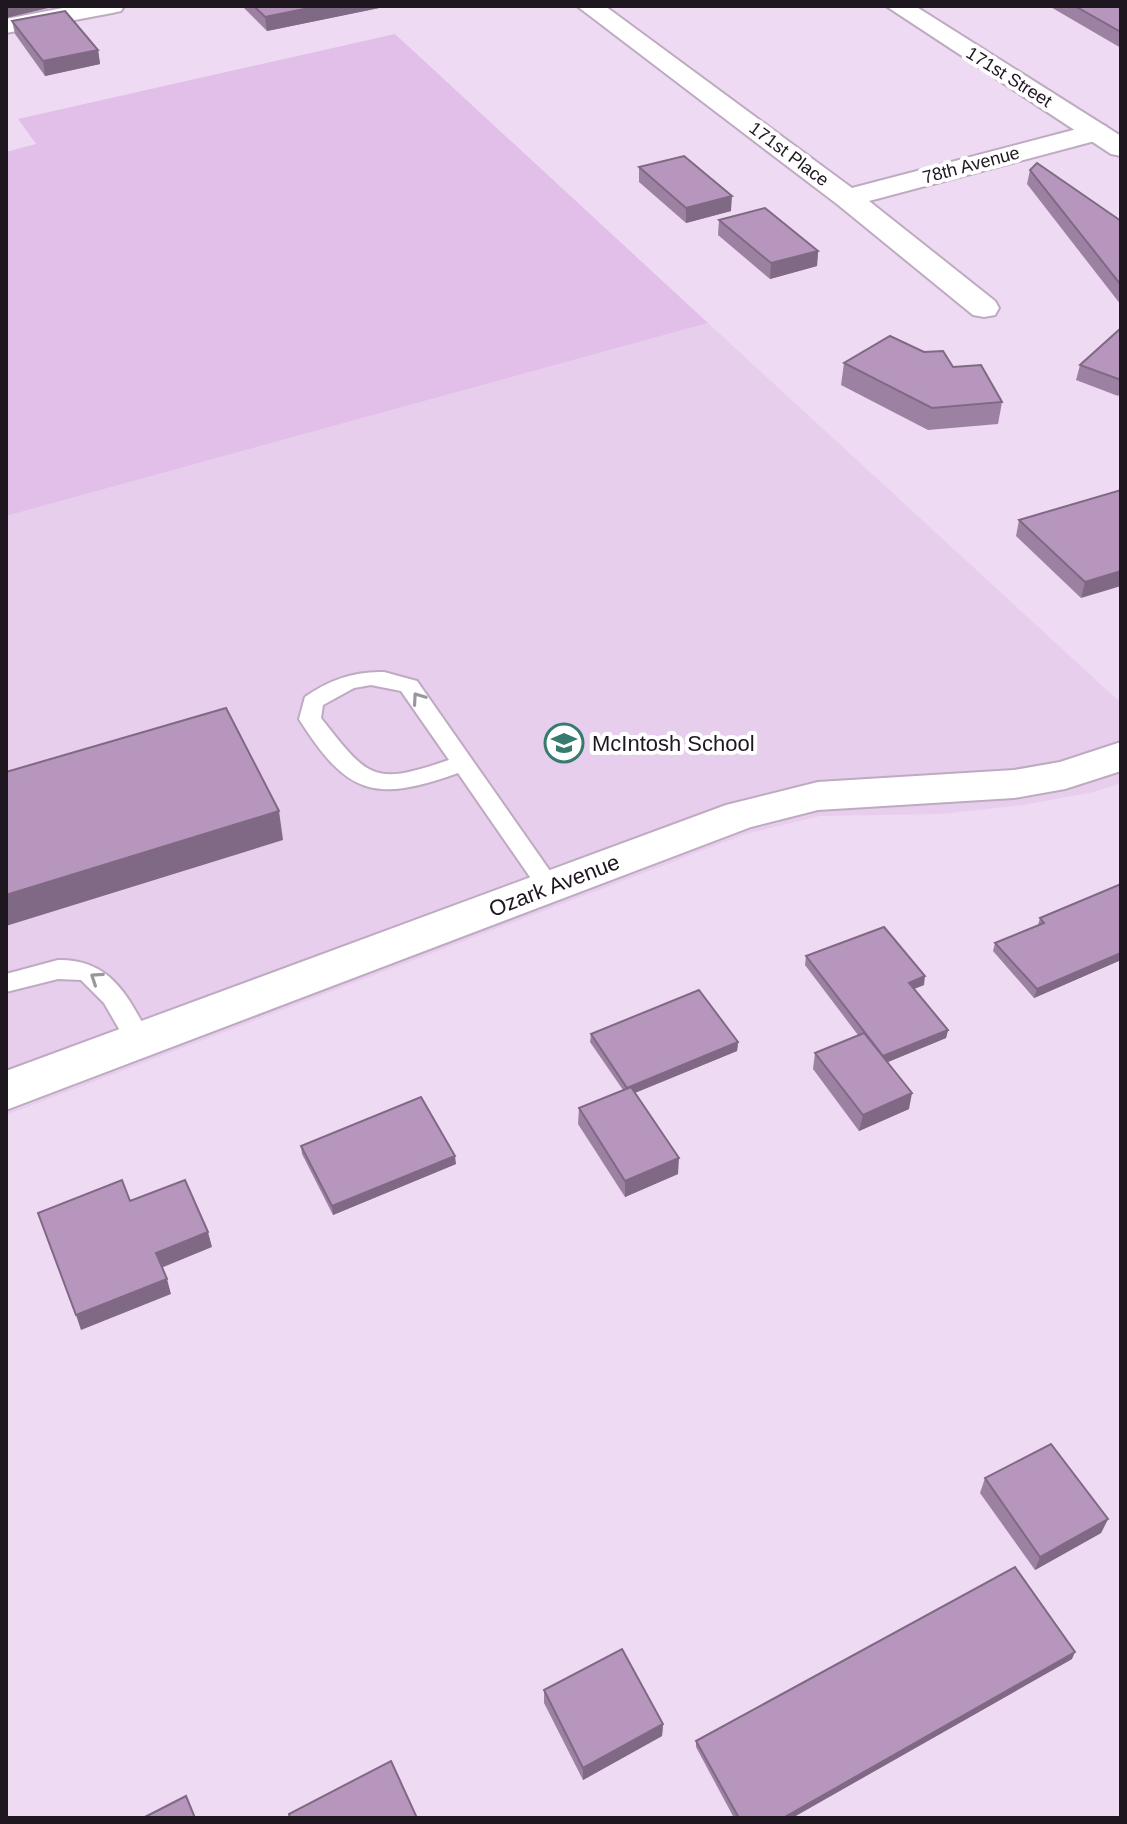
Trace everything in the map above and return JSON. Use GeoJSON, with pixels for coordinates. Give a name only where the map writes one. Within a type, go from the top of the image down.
{"type":"FeatureCollection","features":[{"type":"Feature","properties":{"kind":"street"},"geometry":{"type":"LineString","coordinates":[[6,26],[112,6]]}},
{"type":"Feature","properties":{"kind":"street","name":"171st Place"},"geometry":{"type":"LineString","coordinates":[[589,6],[847,198],[984,308]]}},
{"type":"Feature","properties":{"kind":"street","name":"171st Street"},"geometry":{"type":"LineString","coordinates":[[898,6],[1121,148]]}},
{"type":"Feature","properties":{"kind":"street","name":"78th Avenue"},"geometry":{"type":"LineString","coordinates":[[847,198],[1096,132]]}},
{"type":"Feature","properties":{"kind":"street","name":"Ozark Avenue"},"geometry":{"type":"LineString","coordinates":[[6,1091],[741,815],[818,796],[1014,784],[1065,775],[1121,756]]}},
{"type":"Feature","properties":{"kind":"lane"},"geometry":{"type":"LineString","coordinates":[[462,763],[395,783],[372,782],[351,770],[310,719],[313,702],[329,689],[367,677],[391,678],[409,686],[549,887]]}},
{"type":"Feature","properties":{"kind":"lane"},"geometry":{"type":"LineString","coordinates":[[6,983],[69,968],[90,972],[108,987],[139,1041]]}},
{"type":"Feature","properties":{"kind":"shaded area"},"geometry":{"type":"Polygon","coordinates":[[[395,34],[708,323],[6,516],[6,152],[36,144],[18,119],[395,34]]]}},
{"type":"Feature","properties":{"kind":"shaded area","name":"McIntosh School"},"geometry":{"type":"Polygon","coordinates":[[[708,323],[1121,703],[1121,783],[1094,792],[1023,805],[942,814],[820,816],[746,834],[6,1115],[6,516],[708,323]]]}},
{"type":"Feature","properties":{"kind":"building"},"geometry":{"type":"Polygon","coordinates":[[[254,6],[319,6],[265,17],[254,6]]]}},
{"type":"Feature","properties":{"kind":"building"},"geometry":{"type":"Polygon","coordinates":[[[1075,6],[1121,6],[1121,32],[1075,6]]]}},
{"type":"Feature","properties":{"kind":"building"},"geometry":{"type":"Polygon","coordinates":[[[65,11],[98,50],[43,61],[12,21],[65,11]]]}},
{"type":"Feature","properties":{"kind":"building"},"geometry":{"type":"Polygon","coordinates":[[[684,156],[732,196],[686,208],[639,167],[684,156]]]}},
{"type":"Feature","properties":{"kind":"building"},"geometry":{"type":"Polygon","coordinates":[[[1037,163],[1121,221],[1121,285],[1030,170],[1037,163]]]}},
{"type":"Feature","properties":{"kind":"building"},"geometry":{"type":"Polygon","coordinates":[[[765,208],[818,251],[771,263],[719,220],[765,208]]]}},
{"type":"Feature","properties":{"kind":"building"},"geometry":{"type":"Polygon","coordinates":[[[1121,328],[1121,380],[1080,365],[1121,328]]]}},
{"type":"Feature","properties":{"kind":"building"},"geometry":{"type":"Polygon","coordinates":[[[890,336],[924,352],[943,351],[953,367],[981,365],[1002,402],[932,408],[844,363],[890,336]]]}},
{"type":"Feature","properties":{"kind":"building"},"geometry":{"type":"Polygon","coordinates":[[[1121,490],[1121,571],[1085,582],[1019,520],[1121,490]]]}},
{"type":"Feature","properties":{"kind":"building"},"geometry":{"type":"Polygon","coordinates":[[[226,708],[279,811],[6,895],[6,772],[226,708]]]}},
{"type":"Feature","properties":{"kind":"building"},"geometry":{"type":"Polygon","coordinates":[[[1121,884],[1121,953],[1037,989],[995,943],[1044,923],[1040,918],[1121,884]]]}},
{"type":"Feature","properties":{"kind":"building"},"geometry":{"type":"Polygon","coordinates":[[[884,927],[925,976],[909,983],[948,1030],[883,1056],[806,956],[884,927]]]}},
{"type":"Feature","properties":{"kind":"building"},"geometry":{"type":"Polygon","coordinates":[[[699,990],[738,1042],[627,1088],[591,1034],[699,990]]]}},
{"type":"Feature","properties":{"kind":"building"},"geometry":{"type":"Polygon","coordinates":[[[864,1033],[912,1093],[863,1115],[815,1053],[864,1033]]]}},
{"type":"Feature","properties":{"kind":"building"},"geometry":{"type":"Polygon","coordinates":[[[631,1087],[679,1158],[625,1181],[579,1108],[631,1087]]]}},
{"type":"Feature","properties":{"kind":"building"},"geometry":{"type":"Polygon","coordinates":[[[421,1097],[455,1156],[332,1206],[301,1146],[421,1097]]]}},
{"type":"Feature","properties":{"kind":"building"},"geometry":{"type":"Polygon","coordinates":[[[122,1180],[130,1201],[185,1180],[208,1232],[156,1253],[167,1279],[76,1315],[38,1213],[122,1180]]]}},
{"type":"Feature","properties":{"kind":"building"},"geometry":{"type":"Polygon","coordinates":[[[1051,1444],[1108,1519],[1040,1557],[985,1478],[1051,1444]]]}},
{"type":"Feature","properties":{"kind":"building"},"geometry":{"type":"Polygon","coordinates":[[[1015,1567],[1075,1652],[783,1818],[739,1818],[696,1741],[1015,1567]]]}},
{"type":"Feature","properties":{"kind":"building"},"geometry":{"type":"Polygon","coordinates":[[[622,1649],[663,1724],[583,1768],[544,1690],[622,1649]]]}},
{"type":"Feature","properties":{"kind":"building"},"geometry":{"type":"Polygon","coordinates":[[[391,1761],[417,1818],[290,1818],[289,1814],[391,1761]]]}},
{"type":"Feature","properties":{"kind":"building"},"geometry":{"type":"Polygon","coordinates":[[[186,1796],[195,1818],[143,1818],[186,1796]]]}},
{"type":"Feature","properties":{"kind":"place","name":"McIntosh School"},"geometry":{"type":"Point","coordinates":[564,743]}}]}
